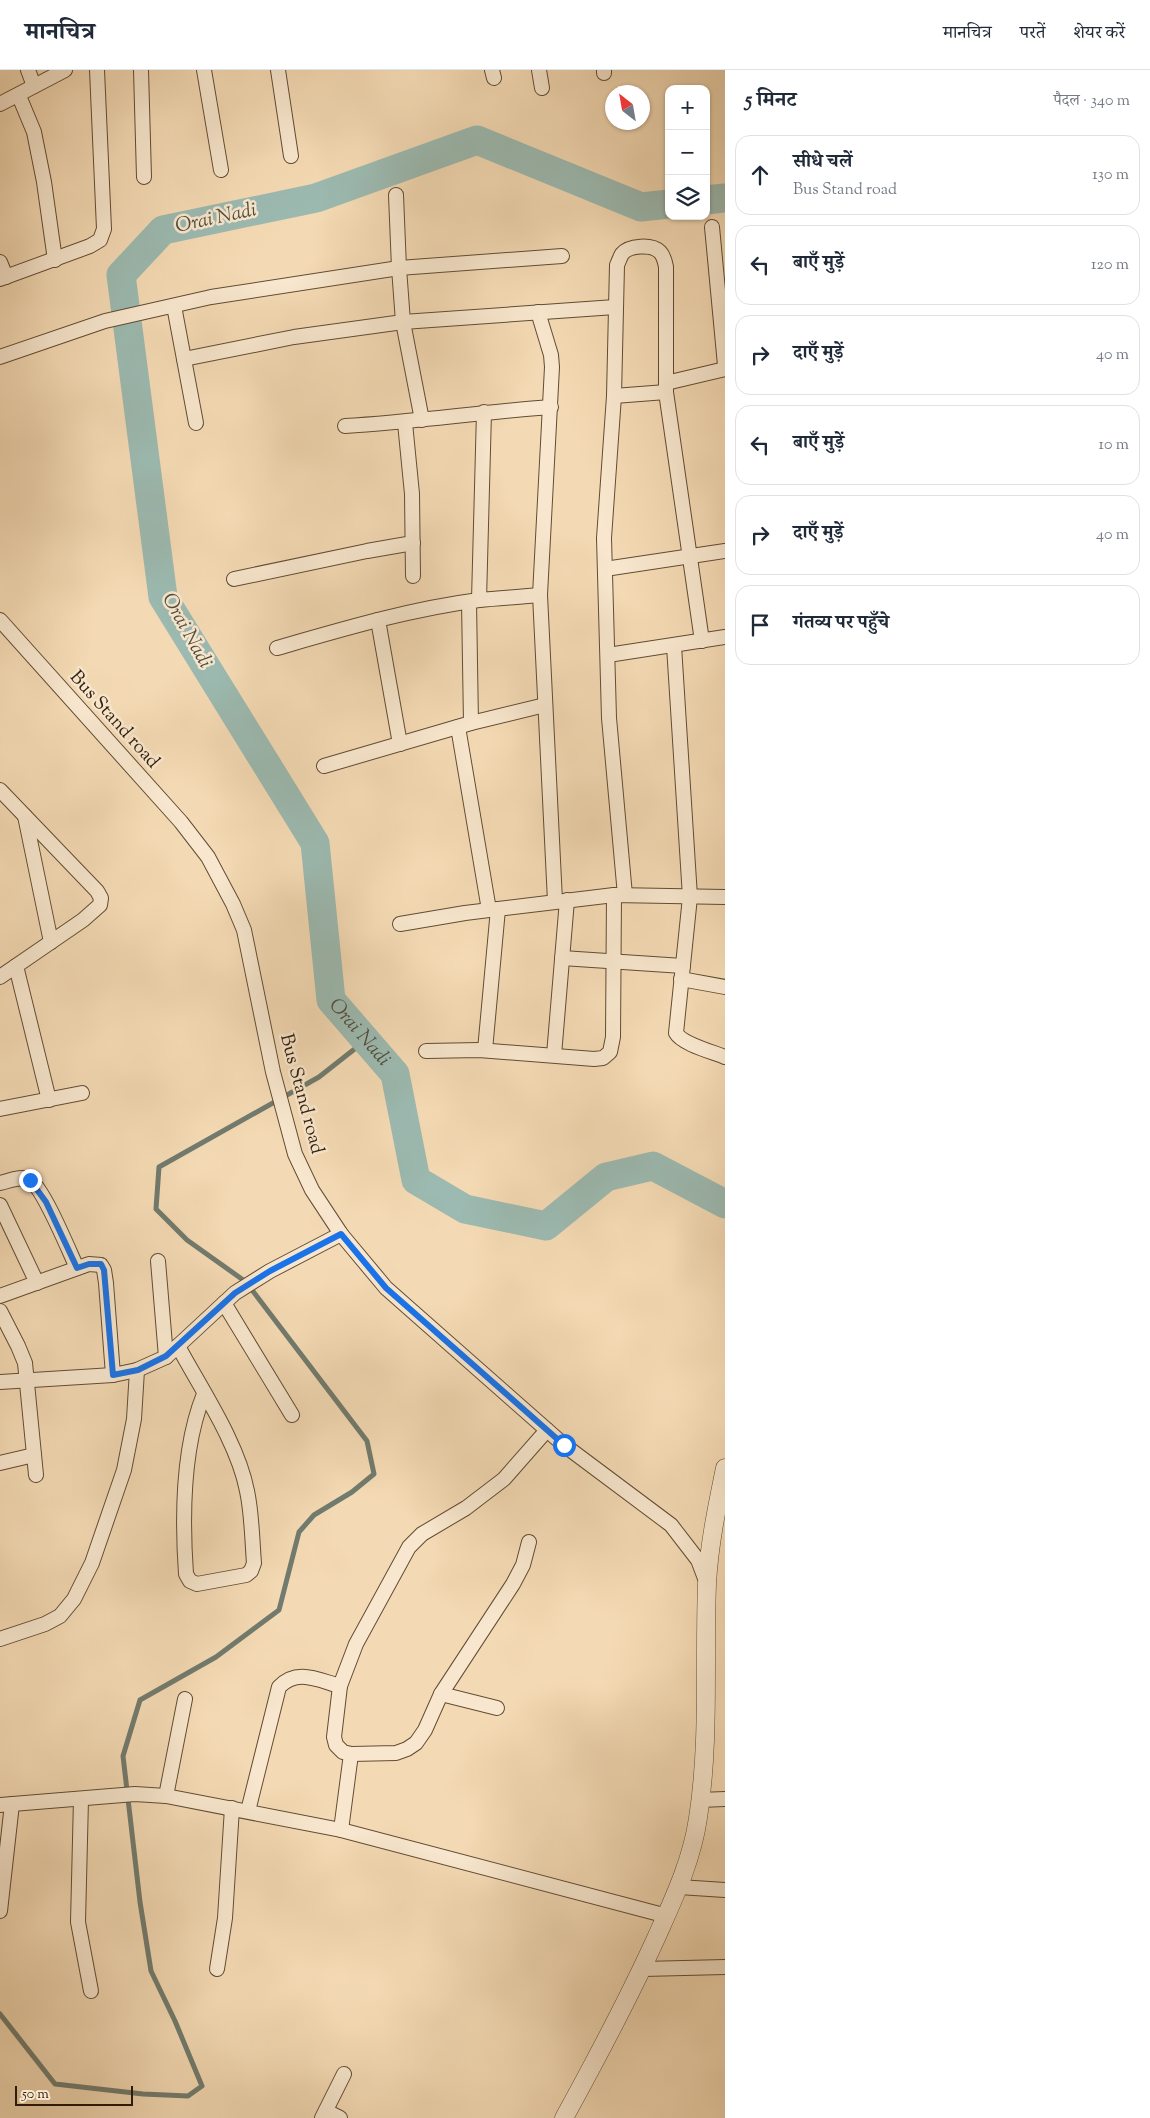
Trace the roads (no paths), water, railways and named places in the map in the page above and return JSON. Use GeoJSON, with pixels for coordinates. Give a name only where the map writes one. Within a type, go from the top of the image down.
{"type":"FeatureCollection","features":[{"type":"Feature","properties":{"kind":"street"},"geometry":{"type":"LineString","coordinates":[[28,70],[34,86]]}},
{"type":"Feature","properties":{"kind":"street"},"geometry":{"type":"LineString","coordinates":[[0,104],[19,96],[65,70]]}},
{"type":"Feature","properties":{"kind":"street"},"geometry":{"type":"LineString","coordinates":[[0,262],[3,278],[55,260],[100,240],[104,229],[97,70]]}},
{"type":"Feature","properties":{"kind":"street"},"geometry":{"type":"LineString","coordinates":[[141,70],[144,177]]}},
{"type":"Feature","properties":{"kind":"street"},"geometry":{"type":"LineString","coordinates":[[204,70],[221,170]]}},
{"type":"Feature","properties":{"kind":"street"},"geometry":{"type":"LineString","coordinates":[[278,70],[290,156]]}},
{"type":"Feature","properties":{"kind":"street"},"geometry":{"type":"LineString","coordinates":[[539,70],[542,88]]}},
{"type":"Feature","properties":{"kind":"street"},"geometry":{"type":"LineString","coordinates":[[19,96],[34,132],[44,182],[55,260]]}},
{"type":"Feature","properties":{"kind":"street"},"geometry":{"type":"LineString","coordinates":[[396,194],[403,322],[422,420]]}},
{"type":"Feature","properties":{"kind":"street"},"geometry":{"type":"LineString","coordinates":[[614,396],[666,387],[725,367],[712,227]]}},
{"type":"Feature","properties":{"kind":"street"},"geometry":{"type":"LineString","coordinates":[[426,1051],[485,1050],[594,1059],[602,1058],[610,1052],[613,1037],[614,962],[620,895],[609,718],[604,538],[614,396],[617,265],[621,254],[636,247],[653,248],[660,252],[666,267],[666,387],[702,641]]}},
{"type":"Feature","properties":{"kind":"street"},"geometry":{"type":"LineString","coordinates":[[0,357],[105,321],[211,298],[399,268],[562,256]]}},
{"type":"Feature","properties":{"kind":"street"},"geometry":{"type":"LineString","coordinates":[[174,306],[196,423]]}},
{"type":"Feature","properties":{"kind":"street"},"geometry":{"type":"LineString","coordinates":[[184,359],[294,336],[403,322],[615,307]]}},
{"type":"Feature","properties":{"kind":"street"},"geometry":{"type":"LineString","coordinates":[[538,312],[551,356],[551,407],[540,595],[545,704],[561,901],[562,958],[554,1055]]}},
{"type":"Feature","properties":{"kind":"street"},"geometry":{"type":"LineString","coordinates":[[345,426],[405,423],[484,412],[551,407]]}},
{"type":"Feature","properties":{"kind":"street"},"geometry":{"type":"LineString","coordinates":[[484,412],[465,725],[494,910],[485,1050]]}},
{"type":"Feature","properties":{"kind":"street"},"geometry":{"type":"LineString","coordinates":[[405,423],[412,494],[413,576]]}},
{"type":"Feature","properties":{"kind":"street"},"geometry":{"type":"LineString","coordinates":[[234,579],[367,550],[414,543]]}},
{"type":"Feature","properties":{"kind":"street"},"geometry":{"type":"LineString","coordinates":[[605,569],[690,558],[725,550]]}},
{"type":"Feature","properties":{"kind":"street"},"geometry":{"type":"LineString","coordinates":[[277,648],[378,620],[474,601],[540,595]]}},
{"type":"Feature","properties":{"kind":"street","name":"Bus Stand road"},"geometry":{"type":"LineString","coordinates":[[0,620],[174,815],[208,857],[233,904],[244,930],[273,1072],[295,1154],[312,1190],[341,1234],[386,1288],[564,1445],[671,1525],[698,1560],[707,1584]]}},
{"type":"Feature","properties":{"kind":"street"},"geometry":{"type":"LineString","coordinates":[[378,620],[400,744]]}},
{"type":"Feature","properties":{"kind":"street"},"geometry":{"type":"LineString","coordinates":[[608,656],[725,637]]}},
{"type":"Feature","properties":{"kind":"street"},"geometry":{"type":"LineString","coordinates":[[674,646],[690,897],[676,1033],[678,1038],[725,1057]]}},
{"type":"Feature","properties":{"kind":"street"},"geometry":{"type":"LineString","coordinates":[[324,766],[545,704]]}},
{"type":"Feature","properties":{"kind":"street"},"geometry":{"type":"LineString","coordinates":[[0,790],[97,891],[101,898],[100,905],[94,911],[0,977]]}},
{"type":"Feature","properties":{"kind":"street"},"geometry":{"type":"LineString","coordinates":[[26,816],[50,942]]}},
{"type":"Feature","properties":{"kind":"street"},"geometry":{"type":"LineString","coordinates":[[400,924],[561,901],[620,895],[725,897]]}},
{"type":"Feature","properties":{"kind":"street"},"geometry":{"type":"LineString","coordinates":[[562,958],[614,962],[682,973],[725,987]]}},
{"type":"Feature","properties":{"kind":"street"},"geometry":{"type":"LineString","coordinates":[[16,966],[49,1100]]}},
{"type":"Feature","properties":{"kind":"street"},"geometry":{"type":"LineString","coordinates":[[0,1109],[82,1093]]}},
{"type":"Feature","properties":{"kind":"street"},"geometry":{"type":"LineString","coordinates":[[0,1183],[23,1178],[30,1180],[46,1202],[77,1268]]}},
{"type":"Feature","properties":{"kind":"street"},"geometry":{"type":"LineString","coordinates":[[0,1205],[37,1283]]}},
{"type":"Feature","properties":{"kind":"street"},"geometry":{"type":"LineString","coordinates":[[0,1382],[113,1375],[138,1370],[166,1356],[235,1293],[270,1271],[341,1234]]}},
{"type":"Feature","properties":{"kind":"street"},"geometry":{"type":"LineString","coordinates":[[158,1261],[166,1356]]}},
{"type":"Feature","properties":{"kind":"street"},"geometry":{"type":"LineString","coordinates":[[0,1296],[77,1268],[95,1263],[101,1264],[104,1270],[113,1375]]}},
{"type":"Feature","properties":{"kind":"street"},"geometry":{"type":"LineString","coordinates":[[224,1303],[292,1415]]}},
{"type":"Feature","properties":{"kind":"street"},"geometry":{"type":"LineString","coordinates":[[0,1311],[25,1363],[36,1475]]}},
{"type":"Feature","properties":{"kind":"street"},"geometry":{"type":"LineString","coordinates":[[178,1346],[204,1394],[239,1464],[247,1491],[254,1563],[251,1571],[246,1575],[197,1584],[190,1581],[186,1574],[184,1506],[195,1416],[204,1394]]}},
{"type":"Feature","properties":{"kind":"street"},"geometry":{"type":"LineString","coordinates":[[0,1639],[45,1624],[60,1616],[74,1598],[92,1563],[124,1470],[134,1419],[138,1370]]}},
{"type":"Feature","properties":{"kind":"street"},"geometry":{"type":"LineString","coordinates":[[529,1542],[523,1565],[513,1584],[441,1694],[425,1730],[416,1743],[396,1753],[351,1754],[343,1752],[336,1745],[334,1737],[340,1686],[356,1644],[409,1547],[422,1534],[466,1508],[504,1479],[547,1430]]}},
{"type":"Feature","properties":{"kind":"street"},"geometry":{"type":"LineString","coordinates":[[0,1463],[34,1455]]}},
{"type":"Feature","properties":{"kind":"street"},"geometry":{"type":"LineString","coordinates":[[564,2118],[631,1995],[679,1887],[691,1848],[698,1820],[706,1750],[707,1584],[712,1527],[724,1479]]}},
{"type":"Feature","properties":{"kind":"street"},"geometry":{"type":"LineString","coordinates":[[248,1811],[279,1687],[294,1676],[303,1676],[340,1686]]}},
{"type":"Feature","properties":{"kind":"street"},"geometry":{"type":"LineString","coordinates":[[441,1694],[497,1708]]}},
{"type":"Feature","properties":{"kind":"street"},"geometry":{"type":"LineString","coordinates":[[166,1796],[185,1699]]}},
{"type":"Feature","properties":{"kind":"street"},"geometry":{"type":"LineString","coordinates":[[341,1830],[351,1754]]}},
{"type":"Feature","properties":{"kind":"street"},"geometry":{"type":"LineString","coordinates":[[0,1911],[6,1805],[135,1794],[166,1796],[341,1830],[667,1916]]}},
{"type":"Feature","properties":{"kind":"street"},"geometry":{"type":"LineString","coordinates":[[81,1799],[78,1922],[91,1991]]}},
{"type":"Feature","properties":{"kind":"street"},"geometry":{"type":"LineString","coordinates":[[700,1800],[725,1799]]}},
{"type":"Feature","properties":{"kind":"street"},"geometry":{"type":"LineString","coordinates":[[217,1969],[225,1918],[232,1808]]}},
{"type":"Feature","properties":{"kind":"street"},"geometry":{"type":"LineString","coordinates":[[679,1887],[725,1890]]}},
{"type":"Feature","properties":{"kind":"street"},"geometry":{"type":"LineString","coordinates":[[643,1969],[725,1967]]}},
{"type":"Feature","properties":{"kind":"street"},"geometry":{"type":"LineString","coordinates":[[340,2118],[324,2115],[344,2074]]}},
{"type":"Feature","properties":{"kind":"waterway","name":"Orai Nadi"},"geometry":{"type":"LineString","coordinates":[[665,204],[641,207],[477,140],[316,198],[163,230],[121,275],[163,597],[315,843],[331,1000],[395,1074],[416,1180],[465,1209],[546,1226],[606,1177],[653,1166],[725,1204]]}},
{"type":"Feature","properties":{"kind":"waterway","name":"Orai Nadi"},"geometry":{"type":"LineString","coordinates":[[710,200],[725,198]]}},
{"type":"Feature","properties":{"kind":"waterway"},"geometry":{"type":"LineString","coordinates":[[0,2014],[55,2084],[143,2094],[188,2096],[202,2086],[175,2021],[151,1971],[140,1902],[123,1756],[140,1700],[216,1657],[279,1610],[299,1532],[314,1515],[352,1492],[374,1474],[367,1441],[246,1282],[187,1240],[156,1209],[159,1167],[319,1077],[366,1040]]}}]}
